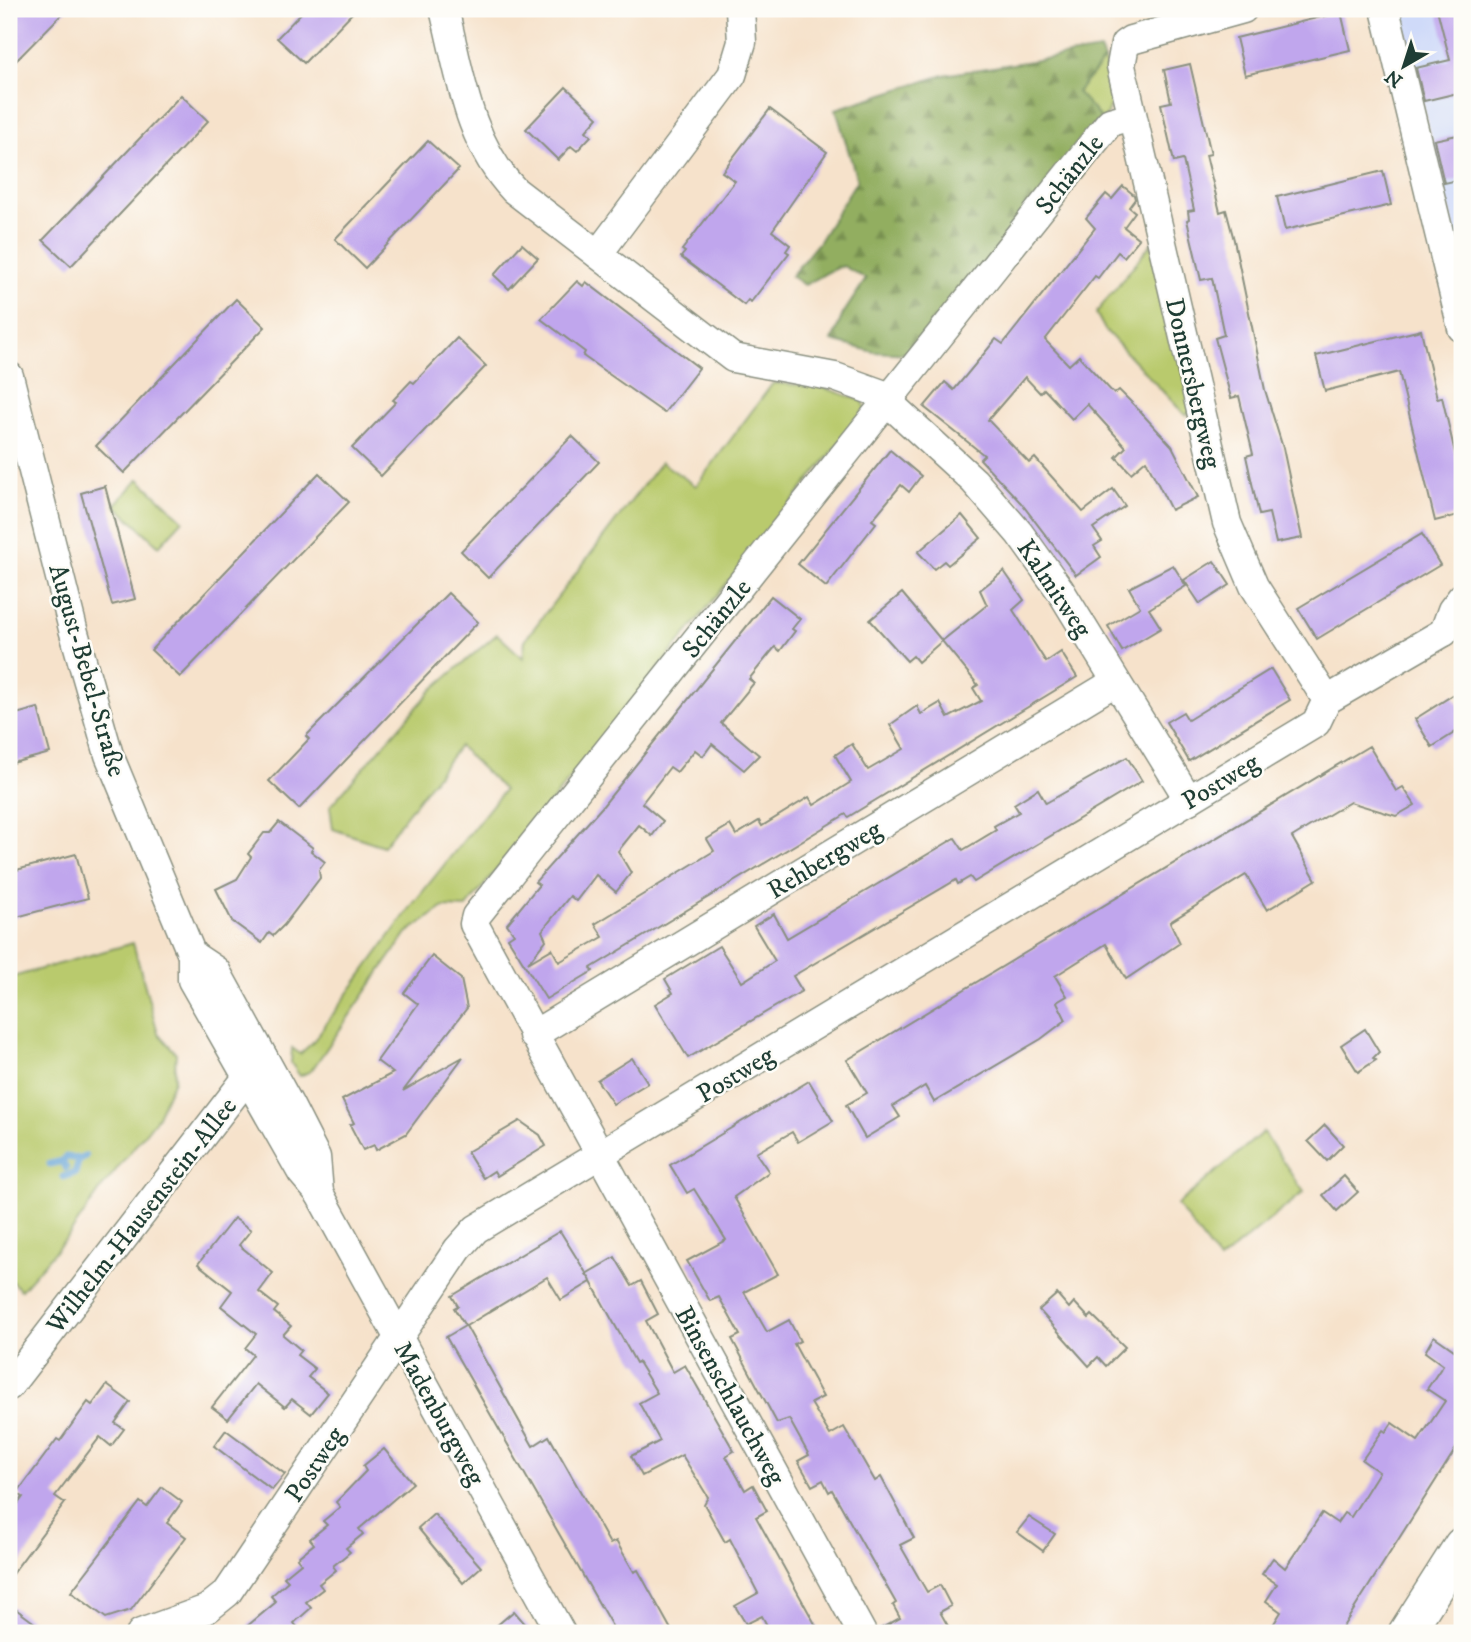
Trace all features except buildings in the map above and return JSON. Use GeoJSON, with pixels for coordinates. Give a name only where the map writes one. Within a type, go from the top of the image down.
{"type":"FeatureCollection","features":[{"type":"Feature","properties":{"kind":"main road"},"geometry":{"type":"LineString","coordinates":[[1406,1633],[1462,1545]]}},
{"type":"Feature","properties":{"kind":"street"},"geometry":{"type":"LineString","coordinates":[[444,9],[473,127],[492,164],[514,190],[733,358],[835,377],[891,400]]}},
{"type":"Feature","properties":{"kind":"street"},"geometry":{"type":"LineString","coordinates":[[598,254],[732,75],[742,42],[740,9]]}},
{"type":"Feature","properties":{"kind":"street","name":"Donnersbergweg"},"geometry":{"type":"LineString","coordinates":[[1243,9],[1142,35],[1125,44],[1121,66],[1227,523],[1254,586],[1327,700]]}},
{"type":"Feature","properties":{"kind":"street"},"geometry":{"type":"LineString","coordinates":[[1385,9],[1462,328]]}},
{"type":"Feature","properties":{"kind":"street","name":"Schänzle"},"geometry":{"type":"LineString","coordinates":[[600,1156],[476,931],[476,916],[891,400],[1110,122],[1132,116]]}},
{"type":"Feature","properties":{"kind":"street","name":"August-Bebel-Straße"},"geometry":{"type":"LineString","coordinates":[[9,376],[73,629],[109,755],[192,955],[192,980],[255,1067]]}},
{"type":"Feature","properties":{"kind":"street","name":"Kalmitweg"},"geometry":{"type":"LineString","coordinates":[[891,400],[967,474],[1019,533],[1060,590],[1189,800]]}},
{"type":"Feature","properties":{"kind":"street"},"geometry":{"type":"LineString","coordinates":[[1453,635],[1452,610],[1462,597]]}},
{"type":"Feature","properties":{"kind":"street","name":"Postweg"},"geometry":{"type":"LineString","coordinates":[[141,1633],[207,1609],[227,1593],[466,1239],[483,1224],[1316,723],[1327,700],[1453,635]]}},
{"type":"Feature","properties":{"kind":"street","name":"Rehbergweg"},"geometry":{"type":"LineString","coordinates":[[533,1035],[1115,682]]}},
{"type":"Feature","properties":{"kind":"street","name":"Madenburgweg"},"geometry":{"type":"LineString","coordinates":[[255,1067],[302,1173],[320,1193],[561,1633]]}},
{"type":"Feature","properties":{"kind":"street","name":"Wilhelm-Hausenstein-Allee"},"geometry":{"type":"LineString","coordinates":[[9,1386],[255,1067]]}},
{"type":"Feature","properties":{"kind":"street","name":"Binsenschlauchweg"},"geometry":{"type":"LineString","coordinates":[[600,1156],[862,1633]]}},
{"type":"Feature","properties":{"kind":"shaded area"},"geometry":{"type":"Polygon","coordinates":[[[1462,9],[1462,262],[1400,10],[1462,9]]]}},
{"type":"Feature","properties":{"kind":"green space"},"geometry":{"type":"Polygon","coordinates":[[[1100,50],[1104,60],[1077,92],[1103,121],[911,354],[874,352],[832,341],[843,314],[866,279],[843,266],[804,285],[791,276],[818,243],[857,180],[836,109],[944,75],[1100,50]]]}},
{"type":"Feature","properties":{"kind":"green space"},"geometry":{"type":"Polygon","coordinates":[[[1104,60],[1111,99],[1103,121],[1077,92],[1104,60]]]}},
{"type":"Feature","properties":{"kind":"green space"},"geometry":{"type":"Polygon","coordinates":[[[1151,244],[1194,412],[1185,415],[1105,330],[1096,313],[1151,244]]]}},
{"type":"Feature","properties":{"kind":"green space"},"geometry":{"type":"Polygon","coordinates":[[[773,383],[822,387],[863,401],[866,410],[466,908],[444,907],[407,933],[311,1071],[300,1076],[291,1063],[292,1048],[300,1054],[312,1043],[416,900],[504,790],[459,746],[383,846],[333,829],[330,806],[433,689],[497,634],[523,658],[525,640],[661,462],[696,486],[773,383]]]}},
{"type":"Feature","properties":{"kind":"green space"},"geometry":{"type":"Polygon","coordinates":[[[139,479],[183,520],[159,546],[115,505],[139,479]]]}},
{"type":"Feature","properties":{"kind":"green space"},"geometry":{"type":"Polygon","coordinates":[[[133,943],[158,1033],[176,1053],[174,1080],[157,1118],[69,1235],[21,1290],[9,1279],[9,978],[133,943]]]}},
{"type":"Feature","properties":{"kind":"green space"},"geometry":{"type":"Polygon","coordinates":[[[1263,1132],[1304,1192],[1219,1261],[1177,1205],[1263,1132]]]}},
{"type":"Feature","properties":{"kind":"waterway"},"geometry":{"type":"LineString","coordinates":[[63,1177],[75,1173],[79,1159],[85,1156]]}},
{"type":"Feature","properties":{"kind":"waterway"},"geometry":{"type":"LineString","coordinates":[[66,1168],[62,1162],[66,1157],[79,1159]]}},
{"type":"Feature","properties":{"kind":"waterway"},"geometry":{"type":"LineString","coordinates":[[50,1164],[63,1161]]}}]}
